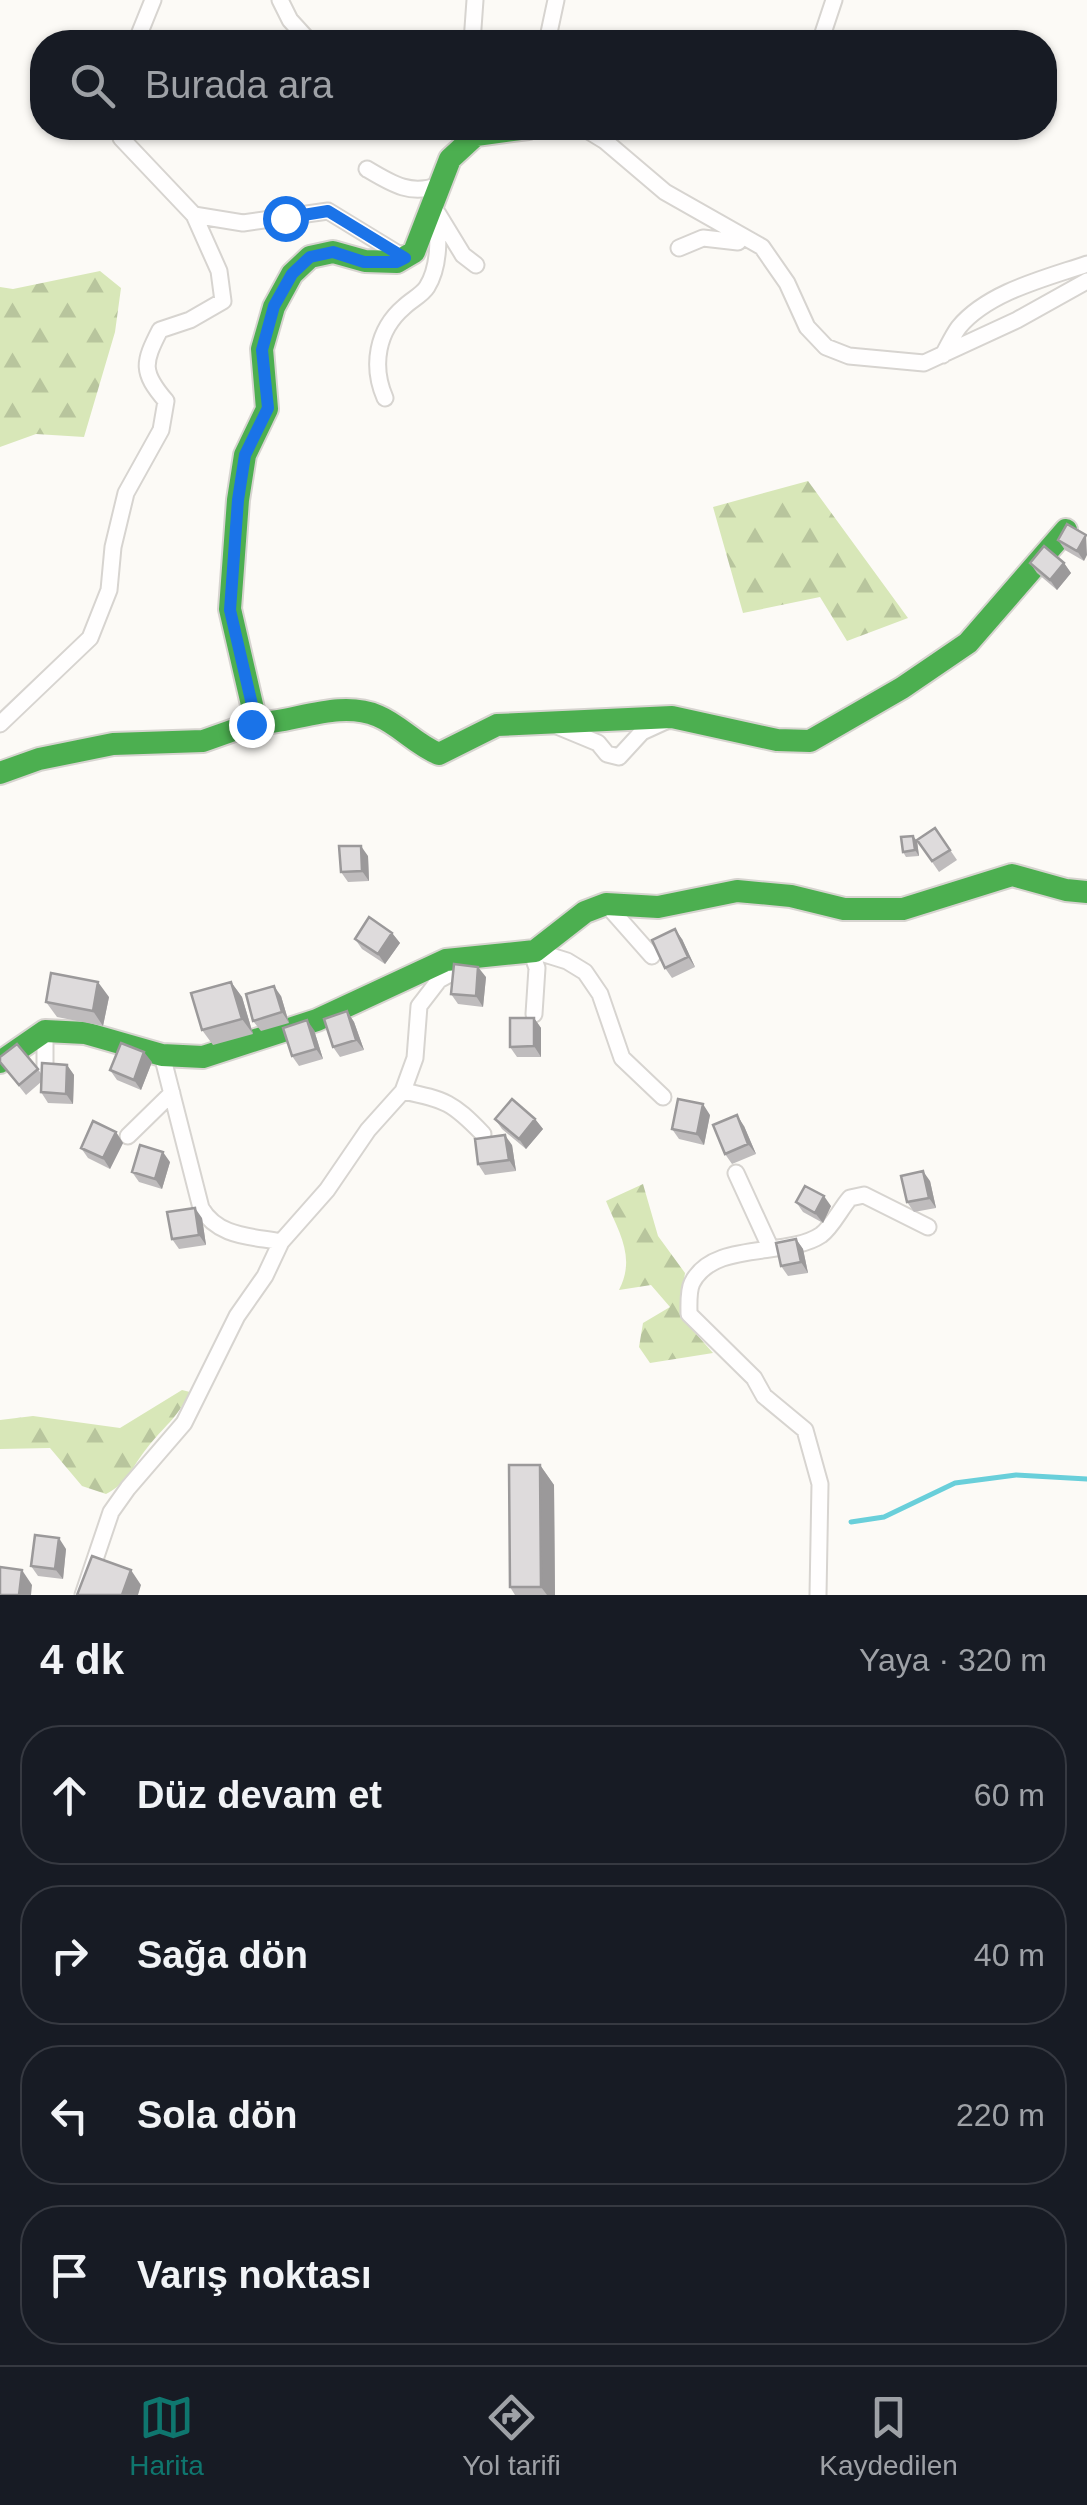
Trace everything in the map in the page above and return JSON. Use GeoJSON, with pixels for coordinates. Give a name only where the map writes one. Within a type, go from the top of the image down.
{"type":"FeatureCollection","features":[{"type":"Feature","properties":{"kind":"street"},"geometry":{"type":"LineString","coordinates":[[141,30],[153,0]]}},
{"type":"Feature","properties":{"kind":"street"},"geometry":{"type":"LineString","coordinates":[[280,0],[299,30]]}},
{"type":"Feature","properties":{"kind":"street"},"geometry":{"type":"LineString","coordinates":[[473,30],[476,0]]}},
{"type":"Feature","properties":{"kind":"street"},"geometry":{"type":"LineString","coordinates":[[550,30],[556,0]]}},
{"type":"Feature","properties":{"kind":"street"},"geometry":{"type":"LineString","coordinates":[[824,30],[834,0]]}},
{"type":"Feature","properties":{"kind":"street"},"geometry":{"type":"LineString","coordinates":[[0,724],[90,638],[108,590],[126,493],[161,430],[166,401],[150,382],[146,359],[160,330],[190,320],[222,301],[219,271],[194,215],[122,140]]}},
{"type":"Feature","properties":{"kind":"street"},"geometry":{"type":"LineString","coordinates":[[251,724],[253,709],[230,610],[245,455],[268,408],[262,350],[274,306],[292,274],[310,257],[333,252],[364,262],[397,262],[414,252],[450,159],[470,140]]}},
{"type":"Feature","properties":{"kind":"street"},"geometry":{"type":"LineString","coordinates":[[604,140],[665,192],[762,247],[787,283],[808,326],[826,347],[848,356],[924,363],[1018,320],[1087,281]]}},
{"type":"Feature","properties":{"kind":"street"},"geometry":{"type":"LineString","coordinates":[[367,169],[436,198],[463,255],[476,265]]}},
{"type":"Feature","properties":{"kind":"street"},"geometry":{"type":"LineString","coordinates":[[385,398],[378,383],[380,339],[387,323],[426,289],[436,258],[436,198]]}},
{"type":"Feature","properties":{"kind":"street"},"geometry":{"type":"LineString","coordinates":[[194,215],[243,223],[328,211],[405,258]]}},
{"type":"Feature","properties":{"kind":"street"},"geometry":{"type":"LineString","coordinates":[[679,248],[703,238],[762,247]]}},
{"type":"Feature","properties":{"kind":"street"},"geometry":{"type":"LineString","coordinates":[[943,355],[959,327],[977,311],[1037,282],[1087,264]]}},
{"type":"Feature","properties":{"kind":"street"},"geometry":{"type":"LineString","coordinates":[[0,773],[113,744],[203,741],[251,724],[274,726],[317,714],[370,713],[398,726],[423,750],[439,754],[497,725],[672,717],[777,740],[810,741],[902,688],[968,643],[1066,530]]}},
{"type":"Feature","properties":{"kind":"street"},"geometry":{"type":"LineString","coordinates":[[544,722],[571,730],[598,743],[607,754],[619,757],[642,732],[672,717]]}},
{"type":"Feature","properties":{"kind":"street"},"geometry":{"type":"LineString","coordinates":[[533,951],[585,912],[606,904],[658,907],[736,891],[791,896],[844,909],[903,908],[1012,875],[1087,892]]}},
{"type":"Feature","properties":{"kind":"street"},"geometry":{"type":"LineString","coordinates":[[606,904],[652,956]]}},
{"type":"Feature","properties":{"kind":"street"},"geometry":{"type":"LineString","coordinates":[[533,951],[537,968],[534,1014]]}},
{"type":"Feature","properties":{"kind":"street"},"geometry":{"type":"LineString","coordinates":[[0,1062],[46,1031],[84,1033],[162,1054],[203,1056],[318,1020],[446,960],[533,951],[567,961],[585,972],[600,994],[622,1058],[663,1097]]}},
{"type":"Feature","properties":{"kind":"street"},"geometry":{"type":"LineString","coordinates":[[83,1595],[111,1512],[184,1423],[237,1316],[265,1276],[281,1242],[327,1190],[368,1130],[403,1091],[415,1058],[420,1006],[439,980],[483,955]]}},
{"type":"Feature","properties":{"kind":"street"},"geometry":{"type":"LineString","coordinates":[[44,1069],[46,1031]]}},
{"type":"Feature","properties":{"kind":"street"},"geometry":{"type":"LineString","coordinates":[[162,1054],[201,1208],[210,1223],[233,1233],[281,1242]]}},
{"type":"Feature","properties":{"kind":"street"},"geometry":{"type":"LineString","coordinates":[[403,1091],[445,1100],[483,1134]]}},
{"type":"Feature","properties":{"kind":"street"},"geometry":{"type":"LineString","coordinates":[[128,1136],[172,1092]]}},
{"type":"Feature","properties":{"kind":"street"},"geometry":{"type":"LineString","coordinates":[[736,1172],[770,1247]]}},
{"type":"Feature","properties":{"kind":"street"},"geometry":{"type":"LineString","coordinates":[[818,1595],[820,1484],[805,1430],[764,1396],[754,1378],[689,1314],[690,1285],[705,1266],[770,1247],[800,1244],[823,1234],[850,1198],[864,1195],[928,1227]]}},
{"type":"Feature","properties":{"kind":"green space"},"geometry":{"type":"Polygon","coordinates":[[[100,271],[121,288],[115,332],[84,437],[36,434],[0,447],[0,287],[13,289],[100,271]]]}},
{"type":"Feature","properties":{"kind":"green space"},"geometry":{"type":"Polygon","coordinates":[[[808,481],[908,618],[847,641],[820,597],[743,613],[713,507],[808,481]]]}},
{"type":"Feature","properties":{"kind":"green space"},"geometry":{"type":"Polygon","coordinates":[[[643,1184],[658,1236],[685,1273],[680,1307],[683,1319],[713,1353],[650,1363],[639,1347],[643,1323],[670,1307],[651,1285],[619,1290],[626,1256],[606,1201],[643,1184]]]}},
{"type":"Feature","properties":{"kind":"green space"},"geometry":{"type":"Polygon","coordinates":[[[182,1390],[190,1392],[180,1409],[125,1480],[106,1494],[82,1486],[50,1448],[0,1449],[0,1420],[33,1416],[120,1428],[182,1390]]]}},
{"type":"Feature","properties":{"kind":"building"},"geometry":{"type":"Polygon","coordinates":[[[1067,524],[1086,535],[1077,551],[1058,540],[1067,524]]]}},
{"type":"Feature","properties":{"kind":"building"},"geometry":{"type":"Polygon","coordinates":[[[1044,546],[1064,563],[1050,580],[1030,563],[1044,546]]]}},
{"type":"Feature","properties":{"kind":"building"},"geometry":{"type":"Polygon","coordinates":[[[935,828],[950,850],[932,861],[917,840],[935,828]]]}},
{"type":"Feature","properties":{"kind":"building"},"geometry":{"type":"Polygon","coordinates":[[[913,836],[915,850],[903,852],[901,837],[913,836]]]}},
{"type":"Feature","properties":{"kind":"building"},"geometry":{"type":"Polygon","coordinates":[[[339,846],[361,846],[362,871],[341,872],[339,846]]]}},
{"type":"Feature","properties":{"kind":"building"},"geometry":{"type":"Polygon","coordinates":[[[369,917],[392,933],[378,954],[355,939],[369,917]]]}},
{"type":"Feature","properties":{"kind":"building"},"geometry":{"type":"Polygon","coordinates":[[[675,929],[688,957],[665,968],[652,940],[675,929]]]}},
{"type":"Feature","properties":{"kind":"building"},"geometry":{"type":"Polygon","coordinates":[[[454,964],[478,967],[476,996],[451,994],[454,964]]]}},
{"type":"Feature","properties":{"kind":"building"},"geometry":{"type":"Polygon","coordinates":[[[51,973],[98,982],[93,1011],[46,1002],[51,973]]]}},
{"type":"Feature","properties":{"kind":"building"},"geometry":{"type":"Polygon","coordinates":[[[231,982],[242,1019],[202,1030],[191,993],[231,982]]]}},
{"type":"Feature","properties":{"kind":"building"},"geometry":{"type":"Polygon","coordinates":[[[274,986],[282,1012],[253,1021],[246,994],[274,986]]]}},
{"type":"Feature","properties":{"kind":"building"},"geometry":{"type":"Polygon","coordinates":[[[347,1011],[356,1040],[333,1047],[324,1019],[347,1011]]]}},
{"type":"Feature","properties":{"kind":"building"},"geometry":{"type":"Polygon","coordinates":[[[510,1018],[534,1018],[534,1046],[510,1047],[510,1018]]]}},
{"type":"Feature","properties":{"kind":"building"},"geometry":{"type":"Polygon","coordinates":[[[307,1020],[316,1049],[292,1056],[283,1028],[307,1020]]]}},
{"type":"Feature","properties":{"kind":"building"},"geometry":{"type":"Polygon","coordinates":[[[121,1043],[144,1052],[134,1080],[110,1070],[121,1043]]]}},
{"type":"Feature","properties":{"kind":"building"},"geometry":{"type":"Polygon","coordinates":[[[17,1044],[38,1069],[19,1085],[0,1062],[0,1057],[17,1044]]]}},
{"type":"Feature","properties":{"kind":"building"},"geometry":{"type":"Polygon","coordinates":[[[42,1063],[67,1065],[66,1094],[41,1092],[42,1063]]]}},
{"type":"Feature","properties":{"kind":"building"},"geometry":{"type":"Polygon","coordinates":[[[512,1099],[535,1119],[519,1139],[495,1119],[512,1099]]]}},
{"type":"Feature","properties":{"kind":"building"},"geometry":{"type":"Polygon","coordinates":[[[678,1099],[703,1104],[697,1134],[672,1129],[678,1099]]]}},
{"type":"Feature","properties":{"kind":"building"},"geometry":{"type":"Polygon","coordinates":[[[737,1115],[748,1144],[725,1154],[713,1125],[737,1115]]]}},
{"type":"Feature","properties":{"kind":"building"},"geometry":{"type":"Polygon","coordinates":[[[93,1121],[116,1132],[103,1158],[81,1148],[93,1121]]]}},
{"type":"Feature","properties":{"kind":"building"},"geometry":{"type":"Polygon","coordinates":[[[505,1135],[509,1160],[478,1164],[475,1139],[505,1135]]]}},
{"type":"Feature","properties":{"kind":"building"},"geometry":{"type":"Polygon","coordinates":[[[140,1145],[163,1152],[155,1179],[132,1172],[140,1145]]]}},
{"type":"Feature","properties":{"kind":"building"},"geometry":{"type":"Polygon","coordinates":[[[923,1171],[929,1198],[907,1202],[901,1176],[923,1171]]]}},
{"type":"Feature","properties":{"kind":"building"},"geometry":{"type":"Polygon","coordinates":[[[805,1186],[824,1196],[815,1213],[796,1202],[805,1186]]]}},
{"type":"Feature","properties":{"kind":"building"},"geometry":{"type":"Polygon","coordinates":[[[195,1208],[199,1235],[172,1239],[167,1212],[195,1208]]]}},
{"type":"Feature","properties":{"kind":"building"},"geometry":{"type":"Polygon","coordinates":[[[796,1239],[801,1262],[781,1266],[776,1243],[796,1239]]]}},
{"type":"Feature","properties":{"kind":"building"},"geometry":{"type":"Polygon","coordinates":[[[509,1465],[540,1465],[541,1587],[510,1587],[509,1465]]]}},
{"type":"Feature","properties":{"kind":"building"},"geometry":{"type":"Polygon","coordinates":[[[35,1535],[59,1538],[55,1569],[31,1566],[35,1535]]]}},
{"type":"Feature","properties":{"kind":"building"},"geometry":{"type":"Polygon","coordinates":[[[92,1556],[131,1570],[122,1595],[77,1595],[92,1556]]]}},
{"type":"Feature","properties":{"kind":"building"},"geometry":{"type":"Polygon","coordinates":[[[0,1567],[22,1570],[19,1595],[0,1595],[0,1567]]]}},
{"type":"Feature","properties":{"kind":"waterway"},"geometry":{"type":"LineString","coordinates":[[851,1522],[884,1517],[955,1483],[1016,1475],[1087,1479]]}},
{"type":"Feature","properties":{"kind":"traffic: fast"},"geometry":{"type":"LineString","coordinates":[[0,773],[39,759],[113,744],[203,741],[251,724],[253,709],[230,609],[238,500],[245,455],[267,409],[262,349],[274,307],[292,274],[310,257],[333,252],[365,261],[397,262],[414,252],[450,159],[471,140]]}},
{"type":"Feature","properties":{"kind":"traffic: fast"},"geometry":{"type":"LineString","coordinates":[[251,724],[331,711],[363,711],[386,720],[439,754],[497,725],[672,717],[777,740],[810,741],[902,688],[968,643],[1066,530]]}},
{"type":"Feature","properties":{"kind":"traffic: fast"},"geometry":{"type":"LineString","coordinates":[[0,1062],[45,1031],[85,1033],[162,1055],[203,1057],[317,1020],[446,960],[535,951],[585,912],[606,904],[658,907],[737,891],[791,896],[844,909],[903,909],[1012,875],[1087,892]]}},
{"type":"Feature","properties":{"kind":"route"},"geometry":{"type":"LineString","coordinates":[[251,724],[253,709],[230,610],[245,455],[268,408],[262,350],[274,306],[292,274],[310,257],[333,252],[364,262],[397,262],[405,258],[328,211],[285,218]]}}]}
